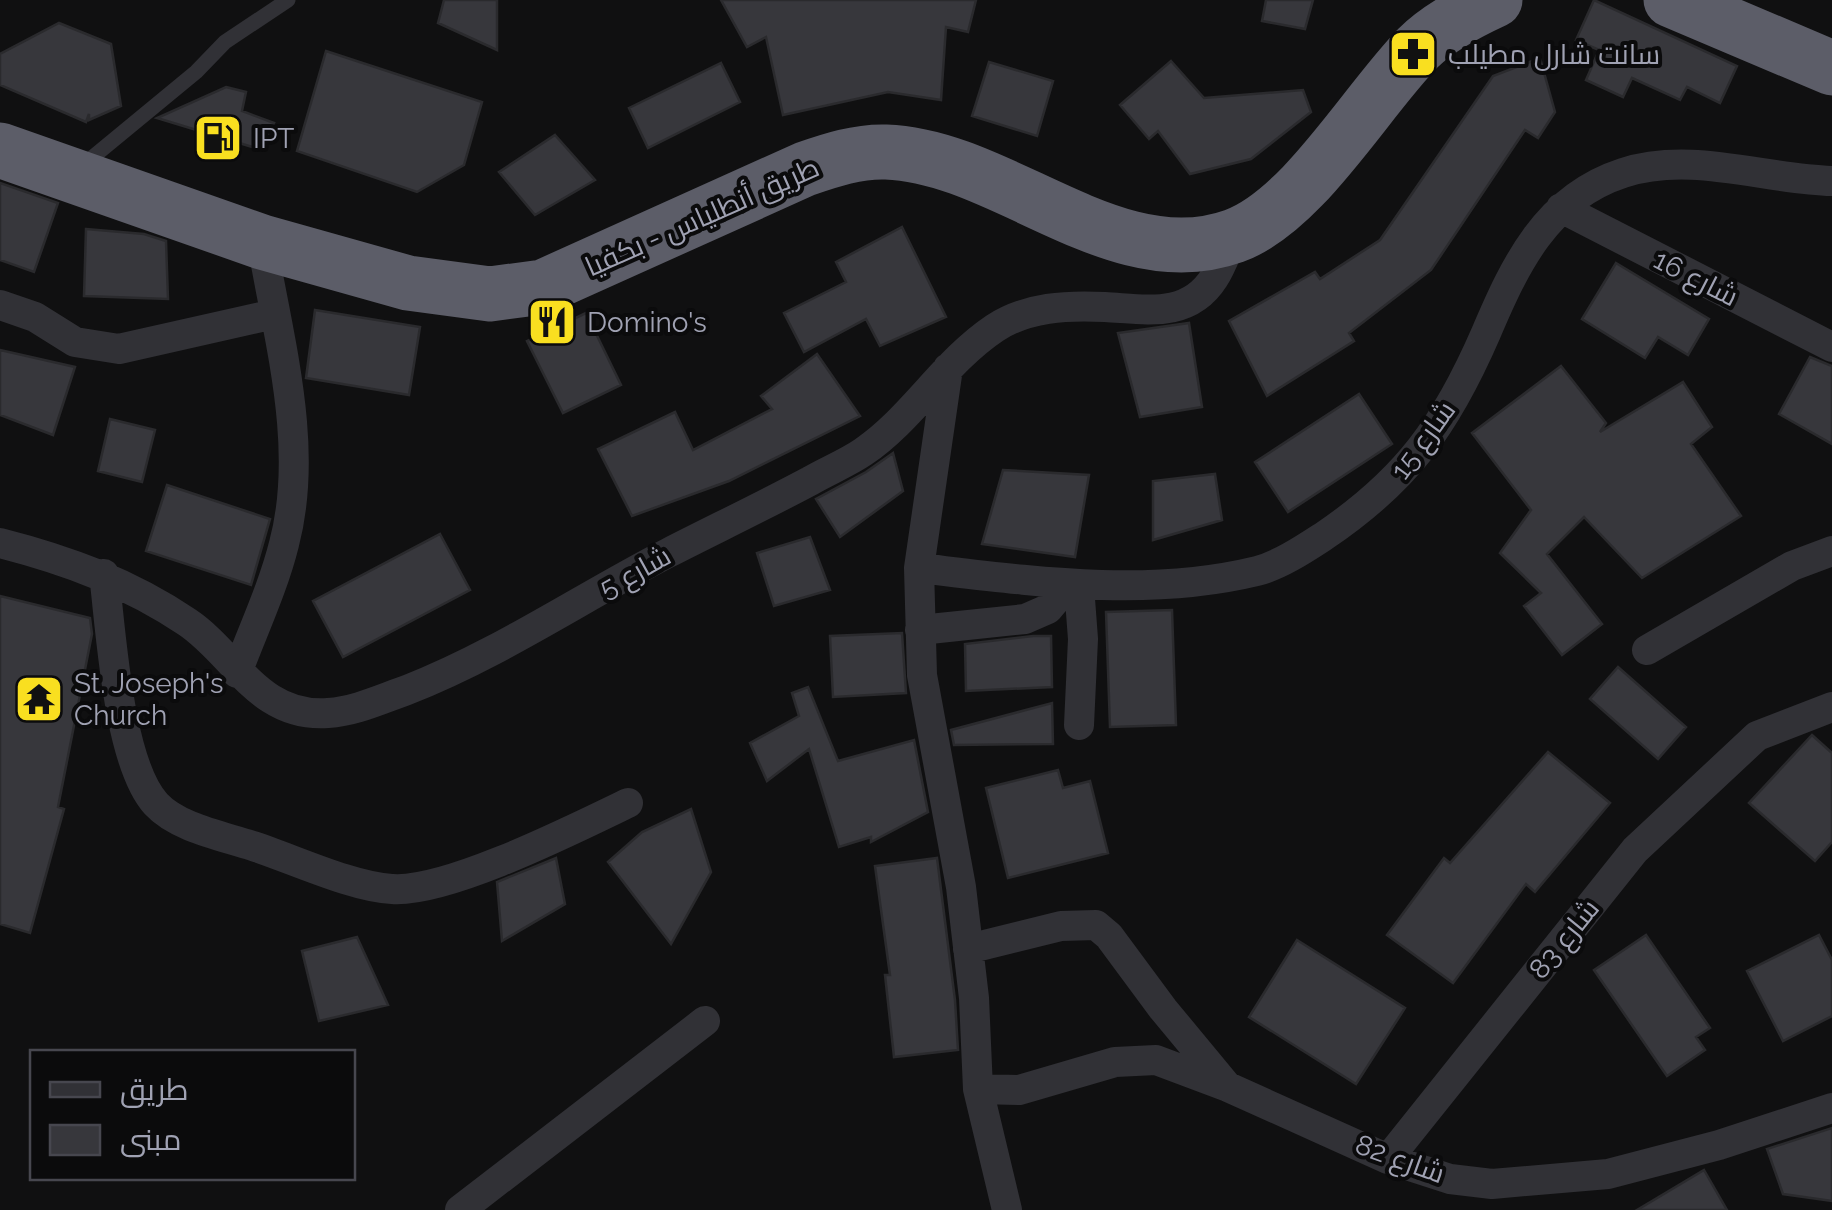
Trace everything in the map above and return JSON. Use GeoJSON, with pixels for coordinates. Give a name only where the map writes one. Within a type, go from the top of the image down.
{"type":"FeatureCollection","features":[{"type":"Feature","properties":{"kind":"highway","name":"طريق أنطلياس - بكفيا"},"geometry":{"type":"LineString","coordinates":[[0,150],[262,242],[422,285],[490,294],[543,288],[805,169],[844,156],[887,152],[943,162],[1088,224],[1145,241],[1190,245],[1233,237],[1263,222],[1301,187],[1425,23],[1466,14],[1496,0]]}},
{"type":"Feature","properties":{"kind":"highway"},"geometry":{"type":"LineString","coordinates":[[1672,0],[1832,68]]}},
{"type":"Feature","properties":{"kind":"street","name":"شارع 15"},"geometry":{"type":"LineString","coordinates":[[919,568],[1074,586],[1192,582],[1260,570],[1312,544],[1364,509],[1394,482],[1448,410],[1514,267],[1561,208],[1587,188],[1650,166],[1694,165],[1792,180],[1832,181]]}},
{"type":"Feature","properties":{"kind":"street","name":"شارع 16"},"geometry":{"type":"LineString","coordinates":[[1561,208],[1832,347]]}},
{"type":"Feature","properties":{"kind":"street","name":"شارع 5"},"geometry":{"type":"LineString","coordinates":[[0,543],[104,574],[189,623],[218,648],[237,673],[259,691],[295,710],[324,714],[357,709],[454,672],[666,554],[862,453],[948,368],[997,327],[1035,311],[1064,307],[1144,311],[1177,308],[1194,300],[1214,280],[1233,237]]}},
{"type":"Feature","properties":{"kind":"street"},"geometry":{"type":"LineString","coordinates":[[237,673],[284,544],[290,514],[292,440],[262,242]]}},
{"type":"Feature","properties":{"kind":"street"},"geometry":{"type":"LineString","coordinates":[[0,305],[36,317],[75,342],[119,349],[274,314]]}},
{"type":"Feature","properties":{"kind":"street"},"geometry":{"type":"LineString","coordinates":[[948,368],[919,568],[922,675],[961,887],[978,1089],[1007,1210]]}},
{"type":"Feature","properties":{"kind":"street"},"geometry":{"type":"LineString","coordinates":[[1647,650],[1792,566],[1832,551]]}},
{"type":"Feature","properties":{"kind":"street"},"geometry":{"type":"LineString","coordinates":[[104,574],[117,684],[132,752],[142,782],[157,804],[185,822],[371,886],[410,889],[459,876],[628,803]]}},
{"type":"Feature","properties":{"kind":"street"},"geometry":{"type":"LineString","coordinates":[[920,630],[1025,619],[1048,608],[1074,586],[1084,639],[1079,725]]}},
{"type":"Feature","properties":{"kind":"street","name":"شارع 83"},"geometry":{"type":"LineString","coordinates":[[1388,1159],[1636,850],[1757,736],[1832,707]]}},
{"type":"Feature","properties":{"kind":"street"},"geometry":{"type":"LineString","coordinates":[[968,949],[1077,923],[1096,925],[1109,936],[1162,1010],[1228,1087]]}},
{"type":"Feature","properties":{"kind":"street"},"geometry":{"type":"LineString","coordinates":[[460,1210],[705,1021]]}},
{"type":"Feature","properties":{"kind":"street","name":"شارع 82"},"geometry":{"type":"LineString","coordinates":[[978,1089],[1019,1090],[1115,1062],[1146,1058],[1228,1087],[1388,1159],[1450,1179],[1492,1184],[1608,1174],[1718,1145],[1832,1108]]}},
{"type":"Feature","properties":{"kind":"lane"},"geometry":{"type":"LineString","coordinates":[[71,175],[196,72],[225,42],[288,0]]}},
{"type":"Feature","properties":{"kind":"building"},"geometry":{"type":"Polygon","coordinates":[[[444,0],[497,0],[497,50],[438,23],[444,0]]]}},
{"type":"Feature","properties":{"kind":"building"},"geometry":{"type":"Polygon","coordinates":[[[721,0],[976,0],[968,32],[946,27],[941,100],[888,92],[783,115],[766,37],[747,47],[721,0]]]}},
{"type":"Feature","properties":{"kind":"building"},"geometry":{"type":"Polygon","coordinates":[[[1266,0],[1313,0],[1305,29],[1262,21],[1266,0]]]}},
{"type":"Feature","properties":{"kind":"building"},"geometry":{"type":"Polygon","coordinates":[[[1594,0],[1737,66],[1720,103],[1687,87],[1680,100],[1632,78],[1623,97],[1586,80],[1599,50],[1576,40],[1594,0]]]}},
{"type":"Feature","properties":{"kind":"building"},"geometry":{"type":"Polygon","coordinates":[[[59,23],[111,44],[121,106],[89,120],[89,114],[86,122],[0,85],[0,54],[59,23]]]}},
{"type":"Feature","properties":{"kind":"building"},"geometry":{"type":"Polygon","coordinates":[[[326,51],[482,102],[464,165],[417,192],[297,151],[326,51]]]}},
{"type":"Feature","properties":{"kind":"building"},"geometry":{"type":"Polygon","coordinates":[[[1540,58],[1555,112],[1538,138],[1525,130],[1431,270],[1349,333],[1354,341],[1267,396],[1229,321],[1315,272],[1320,279],[1380,240],[1493,76],[1540,58]]]}},
{"type":"Feature","properties":{"kind":"building"},"geometry":{"type":"Polygon","coordinates":[[[1171,61],[1204,98],[1303,90],[1311,112],[1251,159],[1190,174],[1158,131],[1149,139],[1120,105],[1171,61]]]}},
{"type":"Feature","properties":{"kind":"building"},"geometry":{"type":"Polygon","coordinates":[[[989,62],[1053,81],[1037,136],[972,116],[989,62]]]}},
{"type":"Feature","properties":{"kind":"building"},"geometry":{"type":"Polygon","coordinates":[[[721,63],[740,102],[648,148],[629,108],[721,63]]]}},
{"type":"Feature","properties":{"kind":"building"},"geometry":{"type":"Polygon","coordinates":[[[226,87],[246,92],[242,111],[274,123],[259,149],[157,118],[226,87]]]}},
{"type":"Feature","properties":{"kind":"building"},"geometry":{"type":"Polygon","coordinates":[[[555,135],[595,180],[535,215],[499,172],[555,135]]]}},
{"type":"Feature","properties":{"kind":"building"},"geometry":{"type":"Polygon","coordinates":[[[0,183],[58,203],[34,272],[0,260],[0,183]]]}},
{"type":"Feature","properties":{"kind":"building"},"geometry":{"type":"Polygon","coordinates":[[[902,227],[946,317],[880,346],[866,319],[804,352],[784,313],[846,282],[836,262],[902,227]]]}},
{"type":"Feature","properties":{"kind":"building"},"geometry":{"type":"Polygon","coordinates":[[[86,229],[144,234],[166,241],[168,299],[84,296],[86,229]]]}},
{"type":"Feature","properties":{"kind":"building"},"geometry":{"type":"Polygon","coordinates":[[[1616,263],[1709,319],[1688,355],[1658,337],[1645,358],[1582,319],[1616,263]]]}},
{"type":"Feature","properties":{"kind":"building"},"geometry":{"type":"Polygon","coordinates":[[[315,310],[420,327],[409,395],[306,378],[315,310]]]}},
{"type":"Feature","properties":{"kind":"building"},"geometry":{"type":"Polygon","coordinates":[[[586,313],[621,385],[563,413],[527,341],[586,313]]]}},
{"type":"Feature","properties":{"kind":"building"},"geometry":{"type":"Polygon","coordinates":[[[1189,323],[1202,407],[1140,417],[1118,333],[1189,323]]]}},
{"type":"Feature","properties":{"kind":"building"},"geometry":{"type":"Polygon","coordinates":[[[0,350],[75,367],[53,435],[0,415],[0,350]]]}},
{"type":"Feature","properties":{"kind":"building"},"geometry":{"type":"Polygon","coordinates":[[[817,354],[860,416],[729,481],[632,516],[598,449],[675,412],[693,450],[772,409],[761,396],[817,354]]]}},
{"type":"Feature","properties":{"kind":"building"},"geometry":{"type":"Polygon","coordinates":[[[1810,357],[1832,366],[1832,444],[1779,414],[1810,357]]]}},
{"type":"Feature","properties":{"kind":"building"},"geometry":{"type":"Polygon","coordinates":[[[1561,366],[1606,423],[1600,432],[1683,382],[1712,427],[1691,444],[1741,516],[1642,578],[1584,517],[1547,554],[1602,624],[1562,655],[1524,606],[1541,593],[1500,553],[1531,510],[1472,433],[1561,366]]]}},
{"type":"Feature","properties":{"kind":"building"},"geometry":{"type":"Polygon","coordinates":[[[1359,394],[1392,444],[1288,512],[1255,462],[1359,394]]]}},
{"type":"Feature","properties":{"kind":"building"},"geometry":{"type":"Polygon","coordinates":[[[110,419],[155,430],[142,482],[98,471],[110,419]]]}},
{"type":"Feature","properties":{"kind":"building"},"geometry":{"type":"Polygon","coordinates":[[[893,453],[903,491],[840,537],[816,499],[893,453]]]}},
{"type":"Feature","properties":{"kind":"building"},"geometry":{"type":"Polygon","coordinates":[[[1003,470],[1089,475],[1075,557],[982,544],[1003,470]]]}},
{"type":"Feature","properties":{"kind":"building"},"geometry":{"type":"Polygon","coordinates":[[[1215,474],[1222,520],[1153,540],[1153,481],[1215,474]]]}},
{"type":"Feature","properties":{"kind":"building"},"geometry":{"type":"Polygon","coordinates":[[[167,485],[270,519],[251,585],[146,551],[167,485]]]}},
{"type":"Feature","properties":{"kind":"building"},"geometry":{"type":"Polygon","coordinates":[[[440,534],[470,590],[343,657],[313,601],[440,534]]]}},
{"type":"Feature","properties":{"kind":"building"},"geometry":{"type":"Polygon","coordinates":[[[810,537],[830,590],[774,606],[757,553],[810,537]]]}},
{"type":"Feature","properties":{"kind":"building","name":"St. Joseph's Church"},"geometry":{"type":"Polygon","coordinates":[[[0,596],[90,618],[92,634],[58,807],[64,809],[30,933],[0,924],[0,596]]]}},
{"type":"Feature","properties":{"kind":"building"},"geometry":{"type":"Polygon","coordinates":[[[1172,610],[1176,725],[1110,727],[1106,612],[1172,610]]]}},
{"type":"Feature","properties":{"kind":"building"},"geometry":{"type":"Polygon","coordinates":[[[902,633],[906,693],[833,697],[830,636],[902,633]]]}},
{"type":"Feature","properties":{"kind":"building"},"geometry":{"type":"Polygon","coordinates":[[[1051,636],[1052,687],[966,691],[965,644],[1051,636]]]}},
{"type":"Feature","properties":{"kind":"building"},"geometry":{"type":"Polygon","coordinates":[[[1618,667],[1686,727],[1658,759],[1590,699],[1618,667]]]}},
{"type":"Feature","properties":{"kind":"building"},"geometry":{"type":"Polygon","coordinates":[[[808,687],[838,761],[914,740],[928,812],[871,842],[871,837],[839,847],[809,749],[767,781],[750,743],[799,716],[792,693],[808,687]]]}},
{"type":"Feature","properties":{"kind":"building"},"geometry":{"type":"Polygon","coordinates":[[[1052,703],[1053,744],[954,745],[951,730],[1052,703]]]}},
{"type":"Feature","properties":{"kind":"building"},"geometry":{"type":"Polygon","coordinates":[[[1812,735],[1832,753],[1832,842],[1815,861],[1749,803],[1812,735]]]}},
{"type":"Feature","properties":{"kind":"building"},"geometry":{"type":"Polygon","coordinates":[[[1548,752],[1610,803],[1535,892],[1526,884],[1453,983],[1387,935],[1444,858],[1450,863],[1548,752]]]}},
{"type":"Feature","properties":{"kind":"building"},"geometry":{"type":"Polygon","coordinates":[[[1058,770],[1063,788],[1090,781],[1108,853],[1008,878],[986,788],[1058,770]]]}},
{"type":"Feature","properties":{"kind":"building"},"geometry":{"type":"Polygon","coordinates":[[[691,809],[711,872],[671,944],[608,862],[642,832],[691,809]]]}},
{"type":"Feature","properties":{"kind":"building"},"geometry":{"type":"Polygon","coordinates":[[[556,858],[565,904],[502,941],[497,882],[556,858]]]}},
{"type":"Feature","properties":{"kind":"building"},"geometry":{"type":"Polygon","coordinates":[[[937,858],[958,1050],[894,1057],[885,975],[890,975],[875,866],[937,858]]]}},
{"type":"Feature","properties":{"kind":"building"},"geometry":{"type":"Polygon","coordinates":[[[1646,935],[1710,1028],[1696,1037],[1705,1050],[1667,1076],[1594,970],[1646,935]]]}},
{"type":"Feature","properties":{"kind":"building"},"geometry":{"type":"Polygon","coordinates":[[[1819,935],[1832,960],[1832,1016],[1783,1041],[1747,971],[1819,935]]]}},
{"type":"Feature","properties":{"kind":"building"},"geometry":{"type":"Polygon","coordinates":[[[357,937],[388,1005],[319,1021],[302,951],[357,937]]]}},
{"type":"Feature","properties":{"kind":"building"},"geometry":{"type":"Polygon","coordinates":[[[1297,940],[1405,1008],[1356,1084],[1249,1017],[1297,940]]]}},
{"type":"Feature","properties":{"kind":"building"},"geometry":{"type":"Polygon","coordinates":[[[1832,1128],[1832,1201],[1783,1194],[1767,1149],[1832,1128]]]}},
{"type":"Feature","properties":{"kind":"building"},"geometry":{"type":"Polygon","coordinates":[[[1704,1170],[1727,1210],[1637,1210],[1704,1170]]]}},
{"type":"Feature","properties":{"kind":"place","name":"سانت شارل مطيلب"},"geometry":{"type":"Point","coordinates":[1413,54]}},
{"type":"Feature","properties":{"kind":"place","name":"IPT"},"geometry":{"type":"Point","coordinates":[218,138]}},
{"type":"Feature","properties":{"kind":"place","name":"Domino's"},"geometry":{"type":"Point","coordinates":[552,322]}},
{"type":"Feature","properties":{"kind":"place","name":"St. Joseph's Church"},"geometry":{"type":"Point","coordinates":[39,699]}}]}
